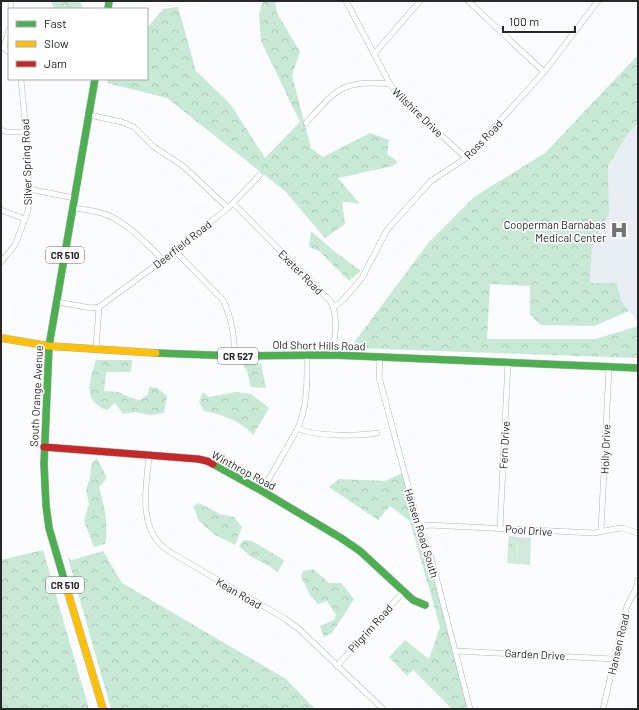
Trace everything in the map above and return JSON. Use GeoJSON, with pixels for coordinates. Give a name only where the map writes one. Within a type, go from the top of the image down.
{"type":"FeatureCollection","features":[{"type":"Feature","properties":{"kind":"main road","name":"South Orange Avenue"},"geometry":{"type":"LineString","coordinates":[[95,80],[49,346],[44,447],[46,505],[49,528],[103,709]]}},
{"type":"Feature","properties":{"kind":"main road","name":"Old Short Hills Road"},"geometry":{"type":"LineString","coordinates":[[1,338],[49,346],[157,353],[235,356],[333,355],[638,368]]}},
{"type":"Feature","properties":{"kind":"main road","name":"Winthrop Road"},"geometry":{"type":"LineString","coordinates":[[44,447],[198,459],[207,461],[262,490],[341,538],[360,551],[413,600],[425,605]]}},
{"type":"Feature","properties":{"kind":"street"},"geometry":{"type":"LineString","coordinates":[[346,1],[390,84]]}},
{"type":"Feature","properties":{"kind":"street"},"geometry":{"type":"LineString","coordinates":[[374,54],[420,1]]}},
{"type":"Feature","properties":{"kind":"street"},"geometry":{"type":"LineString","coordinates":[[468,1],[544,72]]}},
{"type":"Feature","properties":{"kind":"street","name":"Ross Road"},"geometry":{"type":"LineString","coordinates":[[334,308],[362,278],[387,230],[431,181],[466,158],[544,72],[598,1]]}},
{"type":"Feature","properties":{"kind":"street"},"geometry":{"type":"LineString","coordinates":[[3,47],[8,33]]}},
{"type":"Feature","properties":{"kind":"street","name":"Silver Spring Road"},"geometry":{"type":"LineString","coordinates":[[1,262],[15,245],[28,211],[29,189],[26,132],[21,80]]}},
{"type":"Feature","properties":{"kind":"street","name":"Wilshire Drive"},"geometry":{"type":"LineString","coordinates":[[306,123],[338,90],[350,84],[390,84],[398,95],[466,158]]}},
{"type":"Feature","properties":{"kind":"street"},"geometry":{"type":"LineString","coordinates":[[89,115],[122,122],[134,127],[154,147],[183,166],[228,208]]}},
{"type":"Feature","properties":{"kind":"street"},"geometry":{"type":"LineString","coordinates":[[1,130],[7,132],[26,132]]}},
{"type":"Feature","properties":{"kind":"street","name":"Deerfield Road"},"geometry":{"type":"LineString","coordinates":[[99,307],[163,260],[234,204],[260,176]]}},
{"type":"Feature","properties":{"kind":"street"},"geometry":{"type":"LineString","coordinates":[[29,189],[74,198]]}},
{"type":"Feature","properties":{"kind":"street","name":"Exeter Road"},"geometry":{"type":"LineString","coordinates":[[234,204],[328,299],[334,308]]}},
{"type":"Feature","properties":{"kind":"street"},"geometry":{"type":"LineString","coordinates":[[73,208],[101,213],[112,217],[143,240],[163,260]]}},
{"type":"Feature","properties":{"kind":"street"},"geometry":{"type":"LineString","coordinates":[[1,210],[25,219]]}},
{"type":"Feature","properties":{"kind":"street"},"geometry":{"type":"LineString","coordinates":[[174,251],[223,300],[233,327],[235,356]]}},
{"type":"Feature","properties":{"kind":"street"},"geometry":{"type":"LineString","coordinates":[[57,302],[91,308],[99,307],[96,349]]}},
{"type":"Feature","properties":{"kind":"street"},"geometry":{"type":"LineString","coordinates":[[333,355],[335,318],[334,308]]}},
{"type":"Feature","properties":{"kind":"street"},"geometry":{"type":"LineString","coordinates":[[262,490],[298,428],[301,419],[306,396],[307,355]]}},
{"type":"Feature","properties":{"kind":"street","name":"Hansen Road South"},"geometry":{"type":"LineString","coordinates":[[380,358],[378,377],[418,527],[430,553],[470,709]]}},
{"type":"Feature","properties":{"kind":"street","name":"Fern Drive"},"geometry":{"type":"LineString","coordinates":[[500,528],[508,362]]}},
{"type":"Feature","properties":{"kind":"street","name":"Holly Drive"},"geometry":{"type":"LineString","coordinates":[[602,531],[609,367]]}},
{"type":"Feature","properties":{"kind":"street"},"geometry":{"type":"LineString","coordinates":[[298,428],[309,433],[364,435],[377,433]]}},
{"type":"Feature","properties":{"kind":"street","name":"Kean Road"},"geometry":{"type":"LineString","coordinates":[[149,455],[146,507],[150,527],[160,544],[180,558],[284,618],[300,630],[383,709]]}},
{"type":"Feature","properties":{"kind":"street","name":"Pool Drive"},"geometry":{"type":"LineString","coordinates":[[418,527],[430,525],[594,534],[602,531],[622,528],[638,533]]}},
{"type":"Feature","properties":{"kind":"street","name":"Hansen Road"},"geometry":{"type":"LineString","coordinates":[[604,709],[614,658],[627,606],[636,588],[638,580]]}},
{"type":"Feature","properties":{"kind":"street","name":"Pilgrim Road"},"geometry":{"type":"LineString","coordinates":[[337,666],[404,591]]}},
{"type":"Feature","properties":{"kind":"street","name":"Garden Drive"},"geometry":{"type":"LineString","coordinates":[[455,650],[614,658]]}},
{"type":"Feature","properties":{"kind":"shaded area","name":"Cooperman Barnabas Medical Center"},"geometry":{"type":"Polygon","coordinates":[[[638,123],[638,322],[621,300],[617,284],[590,284],[592,246],[609,213],[608,166],[628,134],[638,123]]]}},
{"type":"Feature","properties":{"kind":"green space"},"geometry":{"type":"Polygon","coordinates":[[[51,1],[80,1],[83,8],[54,8],[51,1]]]}},
{"type":"Feature","properties":{"kind":"green space"},"geometry":{"type":"Polygon","coordinates":[[[263,1],[275,1],[277,13],[300,52],[292,75],[311,148],[323,157],[370,133],[389,140],[387,154],[398,162],[393,166],[338,178],[360,204],[342,201],[345,224],[325,238],[286,192],[167,98],[107,83],[108,80],[148,80],[148,27],[163,9],[178,7],[196,71],[231,105],[265,158],[300,122],[261,41],[259,14],[263,1]]]}},
{"type":"Feature","properties":{"kind":"green space"},"geometry":{"type":"Polygon","coordinates":[[[638,55],[638,123],[628,134],[608,166],[609,213],[592,246],[590,283],[617,283],[621,300],[629,311],[594,326],[541,325],[530,315],[530,286],[490,284],[487,339],[596,339],[638,326],[638,358],[350,348],[429,242],[474,197],[545,153],[638,55]]]}},
{"type":"Feature","properties":{"kind":"green space"},"geometry":{"type":"Polygon","coordinates":[[[311,231],[334,251],[361,271],[349,281],[319,251],[309,247],[311,231]]]}},
{"type":"Feature","properties":{"kind":"green space"},"geometry":{"type":"Polygon","coordinates":[[[96,360],[132,360],[131,372],[106,372],[104,391],[119,392],[131,398],[140,400],[148,394],[149,387],[157,388],[167,396],[164,413],[150,415],[135,412],[123,414],[115,403],[107,410],[99,406],[93,401],[90,389],[90,382],[96,360]]]}},
{"type":"Feature","properties":{"kind":"green space"},"geometry":{"type":"Polygon","coordinates":[[[247,360],[261,364],[266,388],[251,387],[247,371],[243,365],[247,360]]]}},
{"type":"Feature","properties":{"kind":"green space"},"geometry":{"type":"Polygon","coordinates":[[[203,392],[209,397],[236,392],[251,394],[269,408],[253,435],[242,425],[231,419],[204,411],[199,402],[203,392]]]}},
{"type":"Feature","properties":{"kind":"green space"},"geometry":{"type":"Polygon","coordinates":[[[97,458],[107,478],[99,487],[104,508],[106,537],[105,544],[94,547],[84,521],[89,504],[86,489],[90,478],[91,465],[97,458]]]}},
{"type":"Feature","properties":{"kind":"green space"},"geometry":{"type":"Polygon","coordinates":[[[405,472],[469,709],[452,709],[413,670],[407,676],[389,657],[405,640],[429,659],[440,627],[410,521],[390,506],[378,520],[329,487],[339,479],[385,481],[405,472]]]}},
{"type":"Feature","properties":{"kind":"green space"},"geometry":{"type":"Polygon","coordinates":[[[199,503],[220,514],[234,517],[242,527],[235,545],[215,535],[199,521],[193,506],[199,503]]]}},
{"type":"Feature","properties":{"kind":"green space"},"geometry":{"type":"Polygon","coordinates":[[[509,536],[518,537],[517,564],[507,563],[509,536]]]}},
{"type":"Feature","properties":{"kind":"green space"},"geometry":{"type":"Polygon","coordinates":[[[518,537],[531,538],[530,565],[517,564],[518,537]]]}},
{"type":"Feature","properties":{"kind":"green space"},"geometry":{"type":"Polygon","coordinates":[[[244,540],[252,541],[284,560],[278,572],[250,556],[239,546],[244,540]]]}},
{"type":"Feature","properties":{"kind":"green space"},"geometry":{"type":"Polygon","coordinates":[[[43,550],[89,709],[1,709],[1,560],[43,550]]]}},
{"type":"Feature","properties":{"kind":"green space"},"geometry":{"type":"Polygon","coordinates":[[[103,551],[122,583],[286,679],[315,709],[111,709],[68,558],[72,560],[103,551]]]}},
{"type":"Feature","properties":{"kind":"green space"},"geometry":{"type":"Polygon","coordinates":[[[313,569],[329,583],[341,583],[354,599],[332,633],[324,637],[320,626],[334,620],[336,615],[327,601],[318,604],[310,595],[301,577],[303,571],[313,569]]]}},
{"type":"Feature","properties":{"kind":"traffic: fast"},"geometry":{"type":"LineString","coordinates":[[108,8],[109,1]]}},
{"type":"Feature","properties":{"kind":"traffic: fast"},"geometry":{"type":"LineString","coordinates":[[66,586],[49,528],[46,505],[44,464],[49,346],[95,80]]}},
{"type":"Feature","properties":{"kind":"traffic: fast"},"geometry":{"type":"LineString","coordinates":[[156,353],[235,356],[333,355],[638,368]]}},
{"type":"Feature","properties":{"kind":"traffic: fast"},"geometry":{"type":"LineString","coordinates":[[213,464],[341,538],[360,551],[413,600],[425,605]]}},
{"type":"Feature","properties":{"kind":"traffic: slow"},"geometry":{"type":"LineString","coordinates":[[1,338],[49,346],[156,353]]}},
{"type":"Feature","properties":{"kind":"traffic: slow"},"geometry":{"type":"LineString","coordinates":[[66,586],[103,709]]}},
{"type":"Feature","properties":{"kind":"traffic: jam"},"geometry":{"type":"LineString","coordinates":[[44,447],[198,459],[213,464]]}},
{"type":"Feature","properties":{"kind":"place","name":"Cooperman Barnabas Medical Center"},"geometry":{"type":"Point","coordinates":[619,230]}}]}
